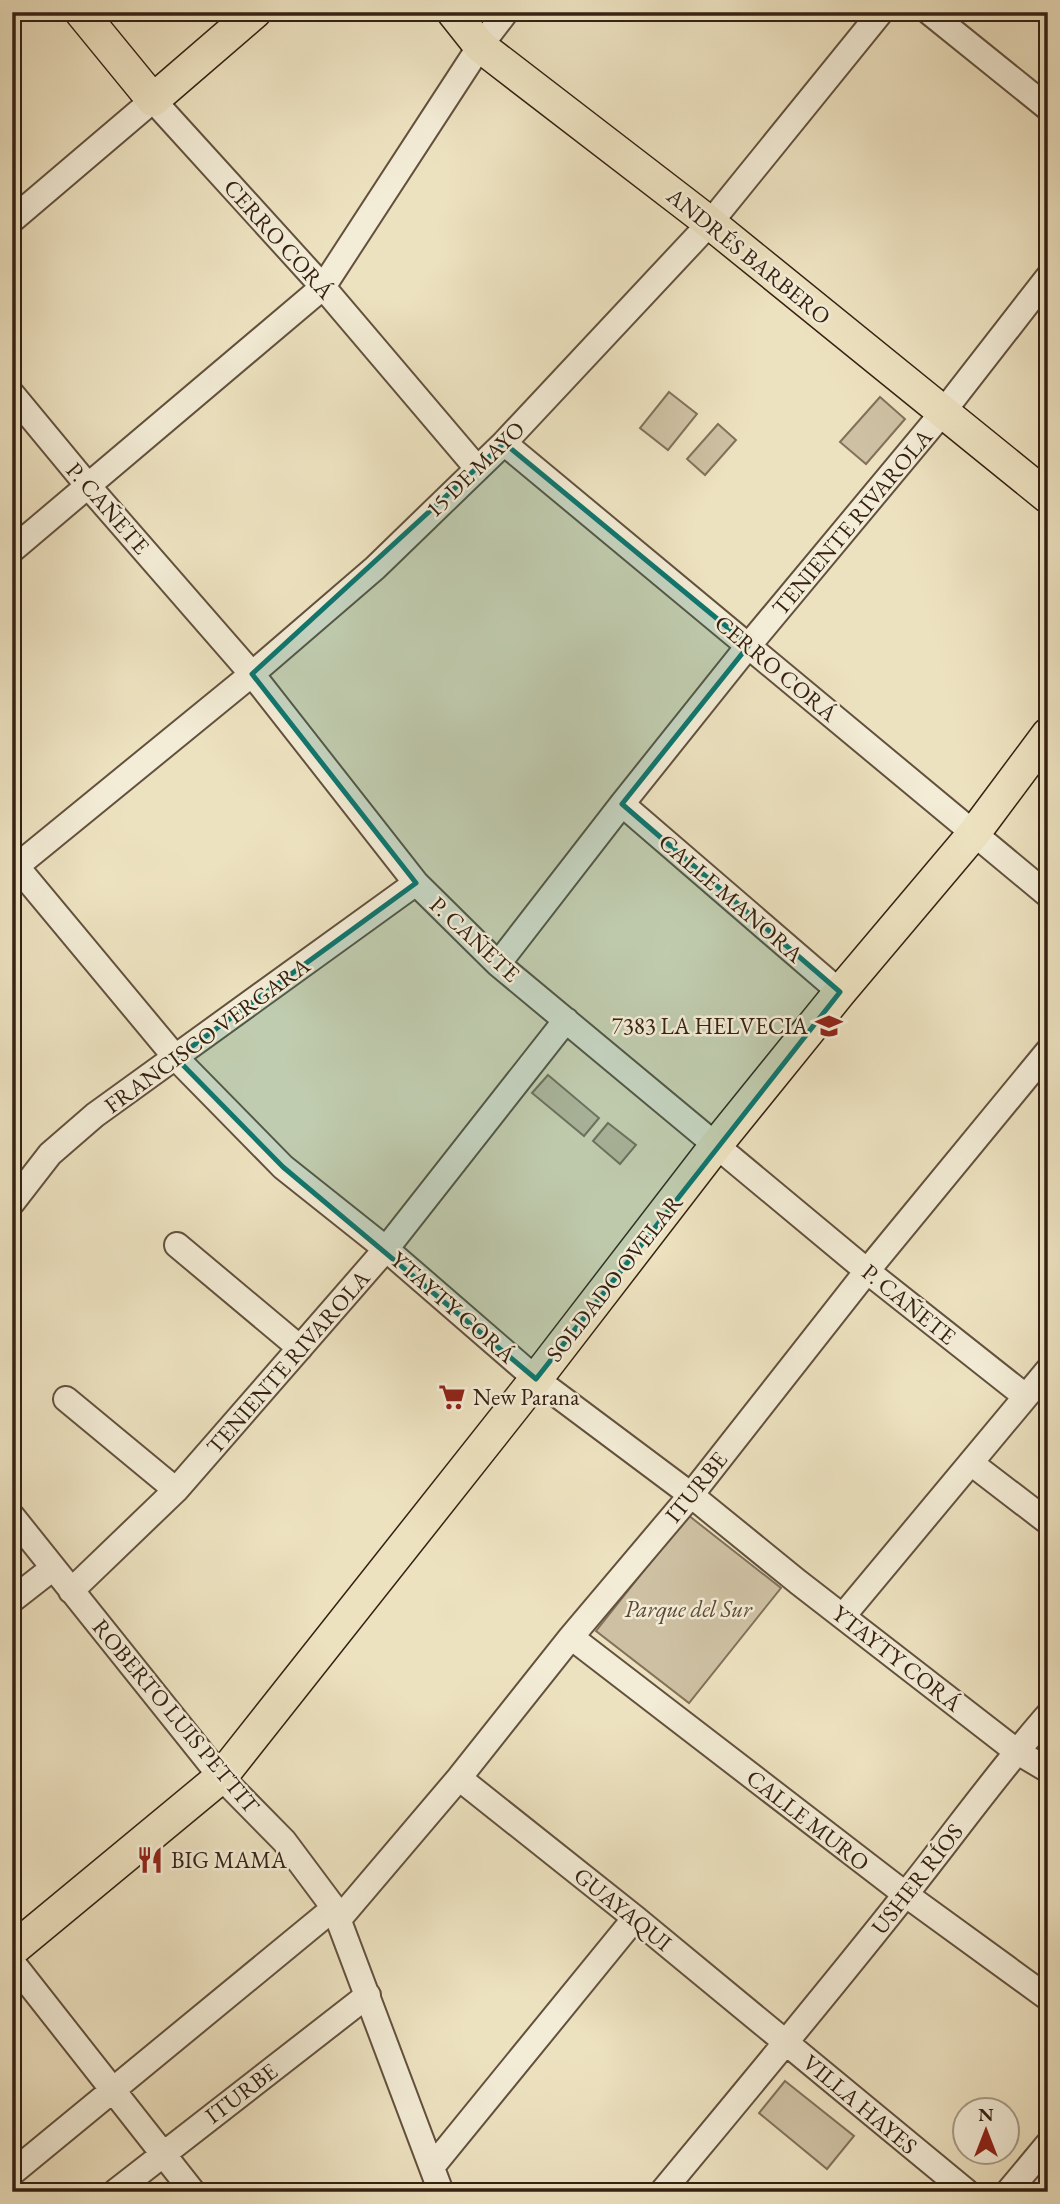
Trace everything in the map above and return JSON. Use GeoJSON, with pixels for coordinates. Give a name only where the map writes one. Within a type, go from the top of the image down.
{"type":"FeatureCollection","features":[{"type":"Feature","properties":{"kind":"main road","name":"CERRO CORÁ"},"geometry":{"type":"LineString","coordinates":[[82,12],[153,100]]}},
{"type":"Feature","properties":{"kind":"main road"},"geometry":{"type":"LineString","coordinates":[[153,100],[255,12]]}},
{"type":"Feature","properties":{"kind":"main road","name":"ANDRÉS BARBERO"},"geometry":{"type":"LineString","coordinates":[[453,12],[480,46],[710,223],[1048,497]]}},
{"type":"Feature","properties":{"kind":"main road","name":"SOLDADO OVELAR"},"geometry":{"type":"LineString","coordinates":[[12,1950],[221,1777],[536,1379],[717,1144],[839,992],[975,832],[1048,734]]}},
{"type":"Feature","properties":{"kind":"street"},"geometry":{"type":"LineString","coordinates":[[12,550],[323,287],[480,46],[506,12]]}},
{"type":"Feature","properties":{"kind":"street","name":"15 DE MAYO"},"geometry":{"type":"LineString","coordinates":[[14,866],[252,674],[374,568],[476,467],[504,443],[710,223],[881,12]]}},
{"type":"Feature","properties":{"kind":"street"},"geometry":{"type":"LineString","coordinates":[[929,12],[1048,108]]}},
{"type":"Feature","properties":{"kind":"street"},"geometry":{"type":"LineString","coordinates":[[12,220],[153,100]]}},
{"type":"Feature","properties":{"kind":"street","name":"CERRO CORÁ"},"geometry":{"type":"LineString","coordinates":[[153,100],[323,287],[476,467]]}},
{"type":"Feature","properties":{"kind":"street","name":"TENIENTE RIVAROLA"},"geometry":{"type":"LineString","coordinates":[[498,964],[622,804],[943,412],[1048,277]]}},
{"type":"Feature","properties":{"kind":"street","name":"P. CAÑETE"},"geometry":{"type":"LineString","coordinates":[[12,394],[252,674],[416,883],[498,964],[867,1271],[1025,1396]]}},
{"type":"Feature","properties":{"kind":"street","name":"CERRO CORÁ"},"geometry":{"type":"LineString","coordinates":[[504,443],[1048,895]]}},
{"type":"Feature","properties":{"kind":"street","name":"CALLE MANORA"},"geometry":{"type":"LineString","coordinates":[[622,804],[839,992]]}},
{"type":"Feature","properties":{"kind":"street","name":"YTAYTY CORÁ"},"geometry":{"type":"LineString","coordinates":[[14,866],[176,1058],[283,1167],[386,1249],[536,1379],[691,1495],[1016,1751],[1048,1770]]}},
{"type":"Feature","properties":{"kind":"street","name":"FRANCISCO VERGARA"},"geometry":{"type":"LineString","coordinates":[[12,1203],[50,1154],[95,1115],[416,883]]}},
{"type":"Feature","properties":{"kind":"street","name":"TENIENTE RIVAROLA"},"geometry":{"type":"LineString","coordinates":[[71,1591],[176,1490],[386,1249],[566,1020]]}},
{"type":"Feature","properties":{"kind":"street","name":"ITURBE"},"geometry":{"type":"LineString","coordinates":[[12,2173],[337,1913],[459,1778],[571,1637],[691,1495],[867,1271],[1048,1051]]}},
{"type":"Feature","properties":{"kind":"street"},"geometry":{"type":"LineString","coordinates":[[177,1245],[300,1348]]}},
{"type":"Feature","properties":{"kind":"street"},"geometry":{"type":"LineString","coordinates":[[843,1616],[1048,1370]]}},
{"type":"Feature","properties":{"kind":"street"},"geometry":{"type":"LineString","coordinates":[[66,1399],[176,1490]]}},
{"type":"Feature","properties":{"kind":"street"},"geometry":{"type":"LineString","coordinates":[[971,1464],[1048,1521]]}},
{"type":"Feature","properties":{"kind":"street","name":"ROBERTO LUIS PETTIT"},"geometry":{"type":"LineString","coordinates":[[12,1516],[221,1777],[284,1841],[337,1913],[442,2192]]}},
{"type":"Feature","properties":{"kind":"street"},"geometry":{"type":"LineString","coordinates":[[12,1600],[53,1568]]}},
{"type":"Feature","properties":{"kind":"street","name":"CALLE MURO"},"geometry":{"type":"LineString","coordinates":[[571,1637],[905,1894],[1048,1998]]}},
{"type":"Feature","properties":{"kind":"street","name":"USHER RÍOS"},"geometry":{"type":"LineString","coordinates":[[662,2192],[905,1894],[1016,1751],[1048,1715]]}},
{"type":"Feature","properties":{"kind":"street","name":"GUAYAQUI"},"geometry":{"type":"LineString","coordinates":[[459,1778],[786,2042]]}},
{"type":"Feature","properties":{"kind":"street"},"geometry":{"type":"LineString","coordinates":[[432,2167],[635,1918]]}},
{"type":"Feature","properties":{"kind":"street"},"geometry":{"type":"LineString","coordinates":[[12,1962],[193,2192]]}},
{"type":"Feature","properties":{"kind":"street","name":"ITURBE"},"geometry":{"type":"LineString","coordinates":[[115,2192],[368,1995]]}},
{"type":"Feature","properties":{"kind":"street","name":"VILLA HAYES"},"geometry":{"type":"LineString","coordinates":[[786,2042],[967,2192]]}},
{"type":"Feature","properties":{"kind":"street"},"geometry":{"type":"LineString","coordinates":[[1008,2192],[1048,2144]]}},
{"type":"Feature","properties":{"kind":"highlighted area"},"geometry":{"type":"Polygon","coordinates":[[[504,443],[749,645],[622,804],[840,992],[536,1379],[283,1167],[176,1058],[416,883],[252,674],[504,443]]]}},
{"type":"Feature","properties":{"kind":"green space"},"geometry":{"type":"Polygon","coordinates":[[[669,392],[697,414],[668,450],[640,428],[669,392]]]}},
{"type":"Feature","properties":{"kind":"green space"},"geometry":{"type":"Polygon","coordinates":[[[880,397],[905,419],[866,464],[840,442],[880,397]]]}},
{"type":"Feature","properties":{"kind":"green space"},"geometry":{"type":"Polygon","coordinates":[[[718,424],[736,440],[705,475],[687,459],[718,424]]]}},
{"type":"Feature","properties":{"kind":"green space"},"geometry":{"type":"Polygon","coordinates":[[[548,1075],[599,1118],[584,1136],[532,1093],[548,1075]]]}},
{"type":"Feature","properties":{"kind":"green space"},"geometry":{"type":"Polygon","coordinates":[[[608,1123],[636,1145],[620,1164],[593,1141],[608,1123]]]}},
{"type":"Feature","properties":{"kind":"green space","name":"Parque del Sur"},"geometry":{"type":"Polygon","coordinates":[[[688,1515],[781,1588],[689,1703],[596,1631],[688,1515]]]}},
{"type":"Feature","properties":{"kind":"green space"},"geometry":{"type":"Polygon","coordinates":[[[785,2081],[854,2136],[827,2169],[759,2113],[785,2081]]]}},
{"type":"Feature","properties":{"kind":"place","name":"7383 LA HELVECIA"},"geometry":{"type":"Point","coordinates":[829,1026]}},
{"type":"Feature","properties":{"kind":"place","name":"New Parana"},"geometry":{"type":"Point","coordinates":[452,1397]}},
{"type":"Feature","properties":{"kind":"place","name":"BIG MAMA"},"geometry":{"type":"Point","coordinates":[150,1860]}}]}
